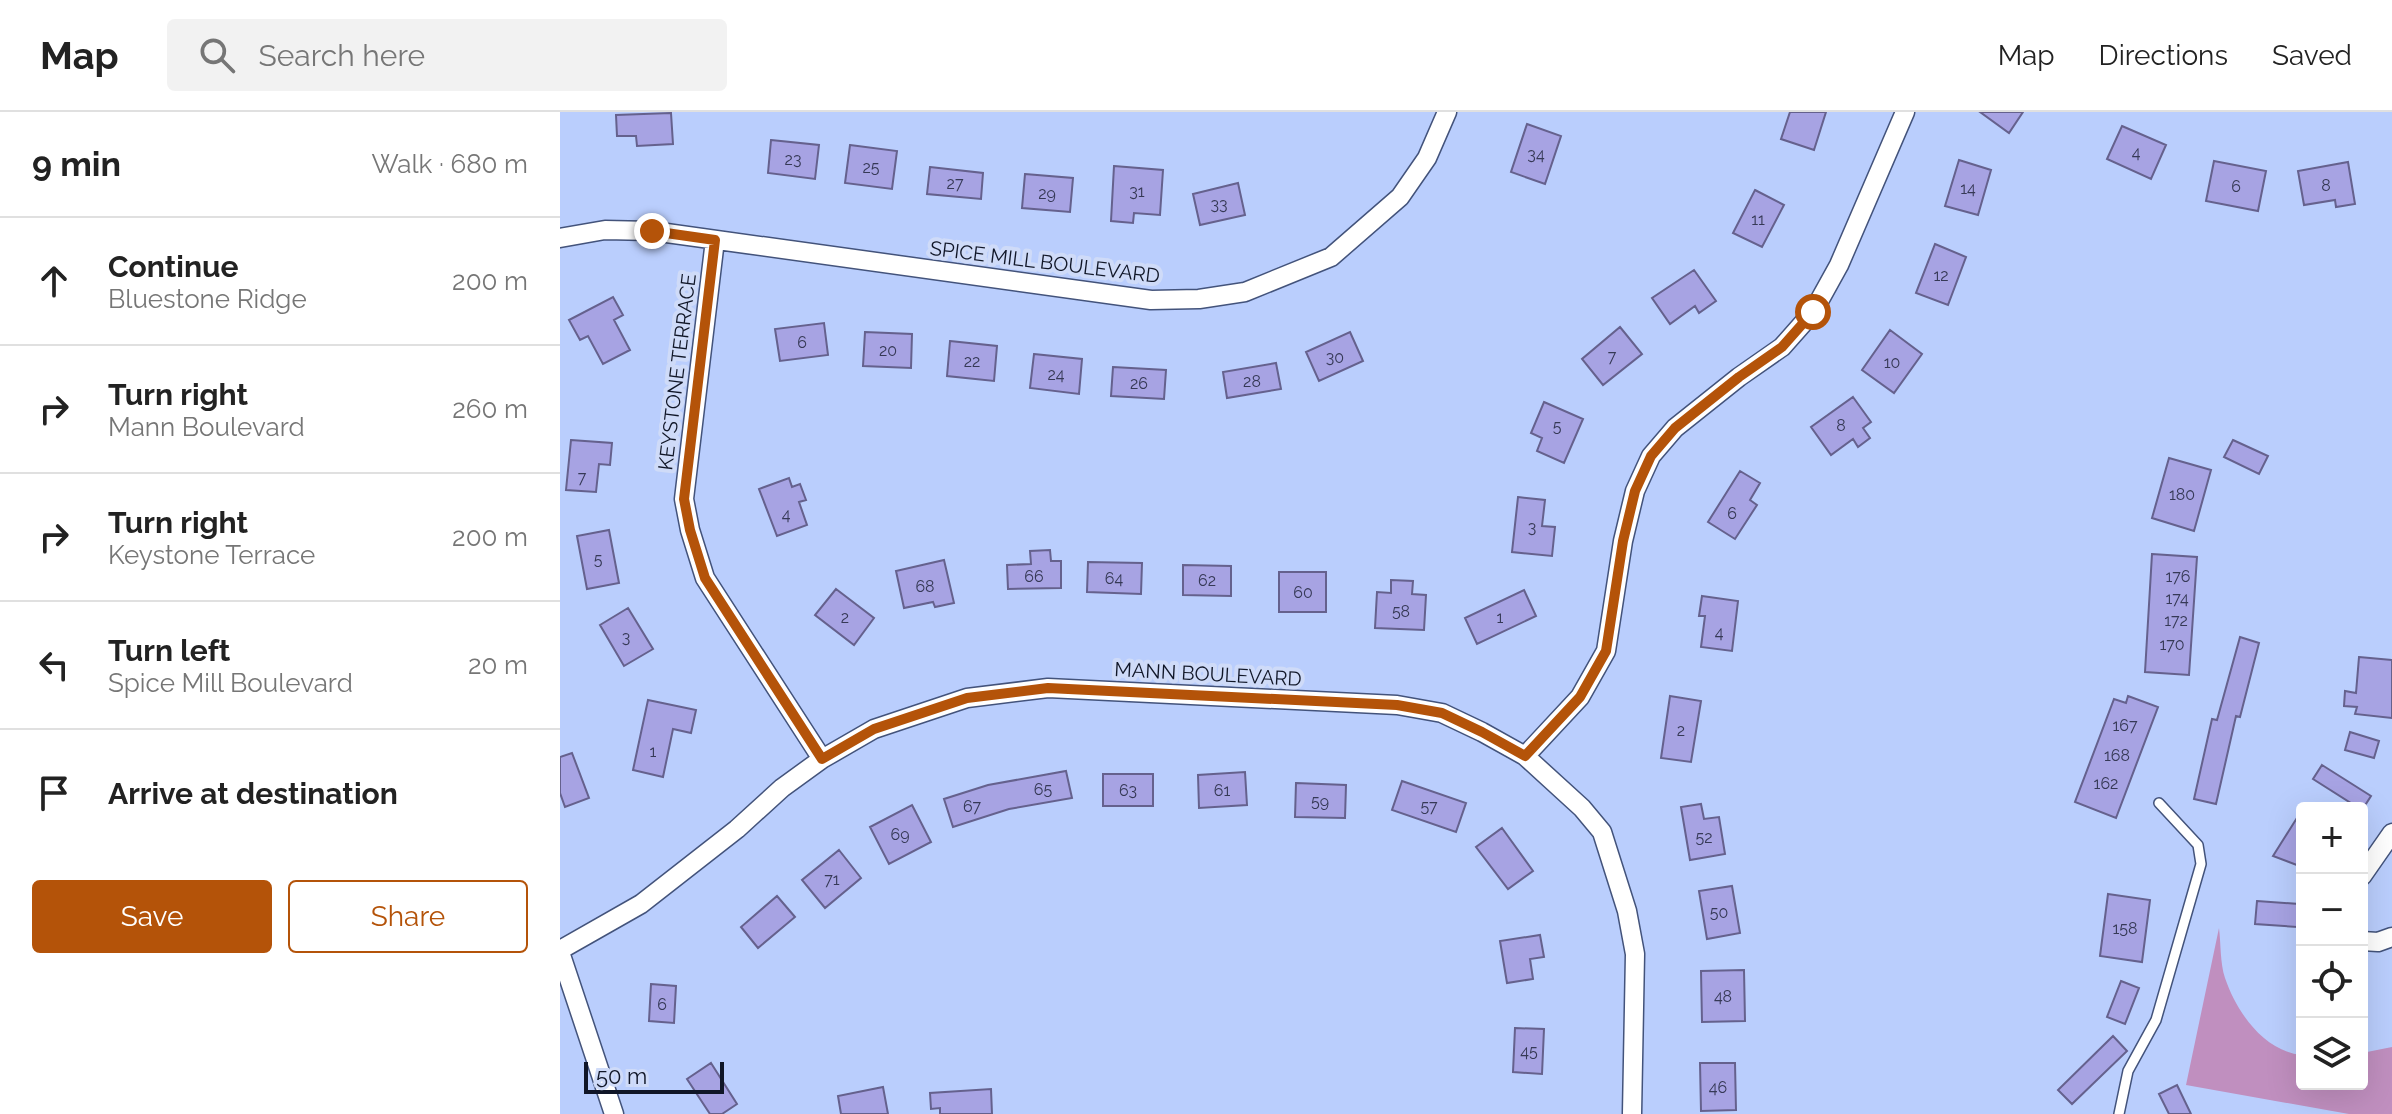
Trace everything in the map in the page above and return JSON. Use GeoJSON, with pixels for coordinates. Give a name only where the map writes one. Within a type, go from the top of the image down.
{"type":"FeatureCollection","features":[{"type":"Feature","properties":{"kind":"street","name":"SPICE MILL BOULEVARD"},"geometry":{"type":"LineString","coordinates":[[560,238],[605,230],[652,231],[1151,300],[1199,299],[1245,292],[1331,257],[1400,197],[1427,158],[1447,112]]}},
{"type":"Feature","properties":{"kind":"street"},"geometry":{"type":"LineString","coordinates":[[1525,756],[1580,697],[1606,651],[1623,541],[1635,491],[1651,456],[1675,428],[1782,347],[1813,312],[1839,265],[1905,112]]}},
{"type":"Feature","properties":{"kind":"street","name":"KEYSTONE TERRACE"},"geometry":{"type":"LineString","coordinates":[[715,240],[684,499],[690,530],[705,578],[822,759]]}},
{"type":"Feature","properties":{"kind":"street","name":"MANN BOULEVARD"},"geometry":{"type":"LineString","coordinates":[[560,951],[641,904],[822,759],[874,729],[967,698],[1048,688],[1397,705],[1442,713],[1525,756],[1582,808],[1602,832],[1627,911],[1635,954],[1632,1114]]}},
{"type":"Feature","properties":{"kind":"street"},"geometry":{"type":"LineString","coordinates":[[2363,874],[2392,833]]}},
{"type":"Feature","properties":{"kind":"street"},"geometry":{"type":"LineString","coordinates":[[2368,941],[2378,942],[2392,937]]}},
{"type":"Feature","properties":{"kind":"street"},"geometry":{"type":"LineString","coordinates":[[560,951],[614,1114]]}},
{"type":"Feature","properties":{"kind":"lane"},"geometry":{"type":"LineString","coordinates":[[2119,1114],[2128,1071],[2156,1020],[2201,864],[2198,845],[2159,803]]}},
{"type":"Feature","properties":{"kind":"shaded area"},"geometry":{"type":"Polygon","coordinates":[[[2219,928],[2223,972],[2230,991],[2245,1017],[2264,1038],[2296,1054],[2296,1090],[2368,1090],[2368,1052],[2392,1047],[2392,1114],[2349,1114],[2186,1085],[2219,928]]]}},
{"type":"Feature","properties":{"kind":"building"},"geometry":{"type":"Polygon","coordinates":[[[1790,112],[1826,112],[1814,150],[1781,139],[1790,112]]]}},
{"type":"Feature","properties":{"kind":"building"},"geometry":{"type":"Polygon","coordinates":[[[1980,112],[2023,112],[2009,133],[1980,112]]]}},
{"type":"Feature","properties":{"kind":"building"},"geometry":{"type":"Polygon","coordinates":[[[671,113],[673,144],[637,146],[636,136],[617,136],[616,115],[671,113]]]}},
{"type":"Feature","properties":{"kind":"building"},"geometry":{"type":"Polygon","coordinates":[[[1527,124],[1561,136],[1545,184],[1511,172],[1527,124]]]}},
{"type":"Feature","properties":{"kind":"building"},"geometry":{"type":"Polygon","coordinates":[[[2122,126],[2166,145],[2151,179],[2107,159],[2122,126]]]}},
{"type":"Feature","properties":{"kind":"building"},"geometry":{"type":"Polygon","coordinates":[[[771,140],[819,145],[815,179],[768,173],[771,140]]]}},
{"type":"Feature","properties":{"kind":"building"},"geometry":{"type":"Polygon","coordinates":[[[850,145],[897,151],[892,189],[845,183],[850,145]]]}},
{"type":"Feature","properties":{"kind":"building"},"geometry":{"type":"Polygon","coordinates":[[[1959,160],[1991,170],[1978,215],[1945,206],[1959,160]]]}},
{"type":"Feature","properties":{"kind":"building"},"geometry":{"type":"Polygon","coordinates":[[[2214,161],[2266,171],[2258,211],[2206,201],[2214,161]]]}},
{"type":"Feature","properties":{"kind":"building"},"geometry":{"type":"Polygon","coordinates":[[[2348,162],[2355,204],[2336,207],[2335,200],[2304,205],[2298,171],[2348,162]]]}},
{"type":"Feature","properties":{"kind":"building"},"geometry":{"type":"Polygon","coordinates":[[[1114,166],[1163,170],[1160,215],[1134,213],[1133,223],[1111,221],[1114,166]]]}},
{"type":"Feature","properties":{"kind":"building"},"geometry":{"type":"Polygon","coordinates":[[[930,167],[983,173],[981,199],[927,194],[930,167]]]}},
{"type":"Feature","properties":{"kind":"building"},"geometry":{"type":"Polygon","coordinates":[[[1025,174],[1073,178],[1070,212],[1022,208],[1025,174]]]}},
{"type":"Feature","properties":{"kind":"building"},"geometry":{"type":"Polygon","coordinates":[[[1238,183],[1245,215],[1200,225],[1193,194],[1238,183]]]}},
{"type":"Feature","properties":{"kind":"building"},"geometry":{"type":"Polygon","coordinates":[[[1755,190],[1784,205],[1762,247],[1733,233],[1755,190]]]}},
{"type":"Feature","properties":{"kind":"building"},"geometry":{"type":"Polygon","coordinates":[[[1935,244],[1966,257],[1948,305],[1916,293],[1935,244]]]}},
{"type":"Feature","properties":{"kind":"building"},"geometry":{"type":"Polygon","coordinates":[[[1694,270],[1716,301],[1699,313],[1695,306],[1670,324],[1652,298],[1694,270]]]}},
{"type":"Feature","properties":{"kind":"building"},"geometry":{"type":"Polygon","coordinates":[[[613,297],[623,315],[614,320],[630,350],[603,364],[588,336],[580,340],[569,320],[613,297]]]}},
{"type":"Feature","properties":{"kind":"building"},"geometry":{"type":"Polygon","coordinates":[[[824,323],[828,355],[780,361],[775,329],[824,323]]]}},
{"type":"Feature","properties":{"kind":"building"},"geometry":{"type":"Polygon","coordinates":[[[1620,327],[1642,354],[1603,385],[1582,359],[1620,327]]]}},
{"type":"Feature","properties":{"kind":"building"},"geometry":{"type":"Polygon","coordinates":[[[1890,330],[1922,354],[1894,393],[1862,370],[1890,330]]]}},
{"type":"Feature","properties":{"kind":"building"},"geometry":{"type":"Polygon","coordinates":[[[865,332],[912,334],[911,368],[863,366],[865,332]]]}},
{"type":"Feature","properties":{"kind":"building"},"geometry":{"type":"Polygon","coordinates":[[[1350,332],[1363,361],[1319,381],[1306,352],[1350,332]]]}},
{"type":"Feature","properties":{"kind":"building"},"geometry":{"type":"Polygon","coordinates":[[[950,341],[997,346],[994,381],[947,376],[950,341]]]}},
{"type":"Feature","properties":{"kind":"building"},"geometry":{"type":"Polygon","coordinates":[[[1034,354],[1082,359],[1079,394],[1030,388],[1034,354]]]}},
{"type":"Feature","properties":{"kind":"building"},"geometry":{"type":"Polygon","coordinates":[[[1276,363],[1281,389],[1227,398],[1223,372],[1276,363]]]}},
{"type":"Feature","properties":{"kind":"building"},"geometry":{"type":"Polygon","coordinates":[[[1113,367],[1166,370],[1164,399],[1111,396],[1113,367]]]}},
{"type":"Feature","properties":{"kind":"building"},"geometry":{"type":"Polygon","coordinates":[[[1853,397],[1871,422],[1863,428],[1870,438],[1858,447],[1853,439],[1831,455],[1811,427],[1853,397]]]}},
{"type":"Feature","properties":{"kind":"building"},"geometry":{"type":"Polygon","coordinates":[[[1544,402],[1583,419],[1564,463],[1537,451],[1542,438],[1531,433],[1544,402]]]}},
{"type":"Feature","properties":{"kind":"building"},"geometry":{"type":"Polygon","coordinates":[[[571,440],[612,443],[610,465],[599,464],[596,492],[566,490],[571,440]]]}},
{"type":"Feature","properties":{"kind":"building"},"geometry":{"type":"Polygon","coordinates":[[[2233,440],[2268,456],[2259,474],[2224,457],[2233,440]]]}},
{"type":"Feature","properties":{"kind":"building"},"geometry":{"type":"Polygon","coordinates":[[[2169,458],[2211,470],[2194,531],[2152,518],[2169,458]]]}},
{"type":"Feature","properties":{"kind":"building"},"geometry":{"type":"Polygon","coordinates":[[[1740,471],[1760,483],[1750,500],[1757,505],[1735,539],[1708,522],[1740,471]]]}},
{"type":"Feature","properties":{"kind":"building"},"geometry":{"type":"Polygon","coordinates":[[[789,478],[792,487],[800,484],[806,500],[799,502],[807,525],[777,536],[759,489],[789,478]]]}},
{"type":"Feature","properties":{"kind":"building"},"geometry":{"type":"Polygon","coordinates":[[[1518,497],[1545,500],[1542,526],[1555,527],[1552,556],[1512,552],[1518,497]]]}},
{"type":"Feature","properties":{"kind":"building"},"geometry":{"type":"Polygon","coordinates":[[[609,530],[619,583],[587,589],[577,536],[609,530]]]}},
{"type":"Feature","properties":{"kind":"building"},"geometry":{"type":"Polygon","coordinates":[[[1050,550],[1051,561],[1061,561],[1061,588],[1008,589],[1007,565],[1031,564],[1030,551],[1050,550]]]}},
{"type":"Feature","properties":{"kind":"building"},"geometry":{"type":"Polygon","coordinates":[[[2152,554],[2197,557],[2189,675],[2145,672],[2152,554]]]}},
{"type":"Feature","properties":{"kind":"building"},"geometry":{"type":"Polygon","coordinates":[[[944,560],[954,603],[935,607],[933,602],[904,608],[896,571],[944,560]]]}},
{"type":"Feature","properties":{"kind":"building"},"geometry":{"type":"Polygon","coordinates":[[[1088,562],[1142,563],[1141,594],[1087,592],[1088,562]]]}},
{"type":"Feature","properties":{"kind":"building"},"geometry":{"type":"Polygon","coordinates":[[[1183,565],[1231,566],[1231,596],[1183,595],[1183,565]]]}},
{"type":"Feature","properties":{"kind":"building"},"geometry":{"type":"Polygon","coordinates":[[[1279,572],[1326,572],[1326,612],[1279,612],[1279,572]]]}},
{"type":"Feature","properties":{"kind":"building"},"geometry":{"type":"Polygon","coordinates":[[[1391,580],[1413,581],[1412,594],[1426,595],[1424,630],[1375,628],[1377,592],[1391,593],[1391,580]]]}},
{"type":"Feature","properties":{"kind":"building"},"geometry":{"type":"Polygon","coordinates":[[[836,589],[874,618],[854,645],[815,615],[836,589]]]}},
{"type":"Feature","properties":{"kind":"building"},"geometry":{"type":"Polygon","coordinates":[[[1524,590],[1536,616],[1477,644],[1465,618],[1524,590]]]}},
{"type":"Feature","properties":{"kind":"building"},"geometry":{"type":"Polygon","coordinates":[[[1702,596],[1738,601],[1732,651],[1701,647],[1705,616],[1699,616],[1702,596]]]}},
{"type":"Feature","properties":{"kind":"building"},"geometry":{"type":"Polygon","coordinates":[[[628,608],[653,649],[624,666],[600,625],[628,608]]]}},
{"type":"Feature","properties":{"kind":"building"},"geometry":{"type":"Polygon","coordinates":[[[2240,637],[2259,643],[2240,717],[2236,716],[2216,804],[2194,799],[2212,719],[2217,720],[2240,637]]]}},
{"type":"Feature","properties":{"kind":"building"},"geometry":{"type":"Polygon","coordinates":[[[2359,657],[2392,660],[2392,718],[2355,714],[2357,707],[2344,706],[2345,691],[2356,693],[2359,657]]]}},
{"type":"Feature","properties":{"kind":"building"},"geometry":{"type":"Polygon","coordinates":[[[1670,696],[1701,701],[1691,762],[1661,758],[1670,696]]]}},
{"type":"Feature","properties":{"kind":"building"},"geometry":{"type":"Polygon","coordinates":[[[2128,696],[2158,707],[2116,818],[2075,802],[2114,699],[2126,703],[2128,696]]]}},
{"type":"Feature","properties":{"kind":"building"},"geometry":{"type":"Polygon","coordinates":[[[648,700],[696,710],[691,733],[673,729],[663,777],[633,770],[648,700]]]}},
{"type":"Feature","properties":{"kind":"building"},"geometry":{"type":"Polygon","coordinates":[[[2350,732],[2379,741],[2374,758],[2345,750],[2350,732]]]}},
{"type":"Feature","properties":{"kind":"building"},"geometry":{"type":"Polygon","coordinates":[[[572,753],[589,798],[565,807],[560,793],[560,757],[572,753]]]}},
{"type":"Feature","properties":{"kind":"building"},"geometry":{"type":"Polygon","coordinates":[[[2322,765],[2371,796],[2367,802],[2349,802],[2313,779],[2322,765]]]}},
{"type":"Feature","properties":{"kind":"building"},"geometry":{"type":"Polygon","coordinates":[[[1066,771],[1072,798],[1009,809],[953,827],[944,799],[988,785],[1066,771]]]}},
{"type":"Feature","properties":{"kind":"building"},"geometry":{"type":"Polygon","coordinates":[[[1245,772],[1247,805],[1199,808],[1198,775],[1245,772]]]}},
{"type":"Feature","properties":{"kind":"building"},"geometry":{"type":"Polygon","coordinates":[[[1103,774],[1153,774],[1153,806],[1103,806],[1103,774]]]}},
{"type":"Feature","properties":{"kind":"building"},"geometry":{"type":"Polygon","coordinates":[[[1402,781],[1466,803],[1456,832],[1392,810],[1402,781]]]}},
{"type":"Feature","properties":{"kind":"building"},"geometry":{"type":"Polygon","coordinates":[[[1296,783],[1346,785],[1345,818],[1295,817],[1296,783]]]}},
{"type":"Feature","properties":{"kind":"building"},"geometry":{"type":"Polygon","coordinates":[[[1701,804],[1704,819],[1719,817],[1725,854],[1690,860],[1681,807],[1701,804]]]}},
{"type":"Feature","properties":{"kind":"building"},"geometry":{"type":"Polygon","coordinates":[[[912,805],[931,842],[889,864],[870,827],[912,805]]]}},
{"type":"Feature","properties":{"kind":"building"},"geometry":{"type":"Polygon","coordinates":[[[2296,820],[2296,865],[2273,856],[2296,820]]]}},
{"type":"Feature","properties":{"kind":"building"},"geometry":{"type":"Polygon","coordinates":[[[1502,828],[1533,871],[1508,889],[1476,847],[1502,828]]]}},
{"type":"Feature","properties":{"kind":"building"},"geometry":{"type":"Polygon","coordinates":[[[839,850],[861,878],[825,908],[802,880],[839,850]]]}},
{"type":"Feature","properties":{"kind":"building"},"geometry":{"type":"Polygon","coordinates":[[[1732,886],[1740,933],[1707,939],[1699,891],[1732,886]]]}},
{"type":"Feature","properties":{"kind":"building"},"geometry":{"type":"Polygon","coordinates":[[[2108,894],[2150,900],[2142,962],[2100,956],[2108,894]]]}},
{"type":"Feature","properties":{"kind":"building"},"geometry":{"type":"Polygon","coordinates":[[[777,896],[795,917],[758,948],[741,927],[777,896]]]}},
{"type":"Feature","properties":{"kind":"building"},"geometry":{"type":"Polygon","coordinates":[[[2257,901],[2296,904],[2296,927],[2255,924],[2257,901]]]}},
{"type":"Feature","properties":{"kind":"building"},"geometry":{"type":"Polygon","coordinates":[[[1540,935],[1544,957],[1530,959],[1533,979],[1507,983],[1500,941],[1540,935]]]}},
{"type":"Feature","properties":{"kind":"building"},"geometry":{"type":"Polygon","coordinates":[[[1744,970],[1745,1021],[1702,1022],[1701,971],[1744,970]]]}},
{"type":"Feature","properties":{"kind":"building"},"geometry":{"type":"Polygon","coordinates":[[[2121,981],[2139,988],[2125,1024],[2107,1017],[2121,981]]]}},
{"type":"Feature","properties":{"kind":"building"},"geometry":{"type":"Polygon","coordinates":[[[651,984],[676,986],[674,1023],[649,1021],[651,984]]]}},
{"type":"Feature","properties":{"kind":"building"},"geometry":{"type":"Polygon","coordinates":[[[1515,1028],[1544,1029],[1542,1074],[1513,1072],[1515,1028]]]}},
{"type":"Feature","properties":{"kind":"building"},"geometry":{"type":"Polygon","coordinates":[[[2113,1036],[2127,1051],[2072,1104],[2058,1090],[2113,1036]]]}},
{"type":"Feature","properties":{"kind":"building"},"geometry":{"type":"Polygon","coordinates":[[[711,1063],[737,1104],[722,1114],[710,1114],[687,1079],[711,1063]]]}},
{"type":"Feature","properties":{"kind":"building"},"geometry":{"type":"Polygon","coordinates":[[[1700,1063],[1735,1063],[1736,1110],[1701,1111],[1700,1063]]]}},
{"type":"Feature","properties":{"kind":"building"},"geometry":{"type":"Polygon","coordinates":[[[2177,1085],[2191,1114],[2169,1114],[2159,1094],[2177,1085]]]}},
{"type":"Feature","properties":{"kind":"building"},"geometry":{"type":"Polygon","coordinates":[[[883,1087],[888,1114],[841,1114],[838,1096],[883,1087]]]}},
{"type":"Feature","properties":{"kind":"building"},"geometry":{"type":"Polygon","coordinates":[[[991,1089],[992,1114],[940,1114],[940,1108],[931,1109],[930,1093],[991,1089]]]}},
{"type":"Feature","properties":{"kind":"route"},"geometry":{"type":"LineString","coordinates":[[652,231],[715,240],[684,499],[690,530],[705,578],[822,759],[874,729],[967,698],[1048,688],[1397,705],[1442,713],[1525,756],[1580,697],[1606,651],[1623,541],[1635,491],[1651,456],[1675,428],[1782,347],[1813,312]]}}]}
